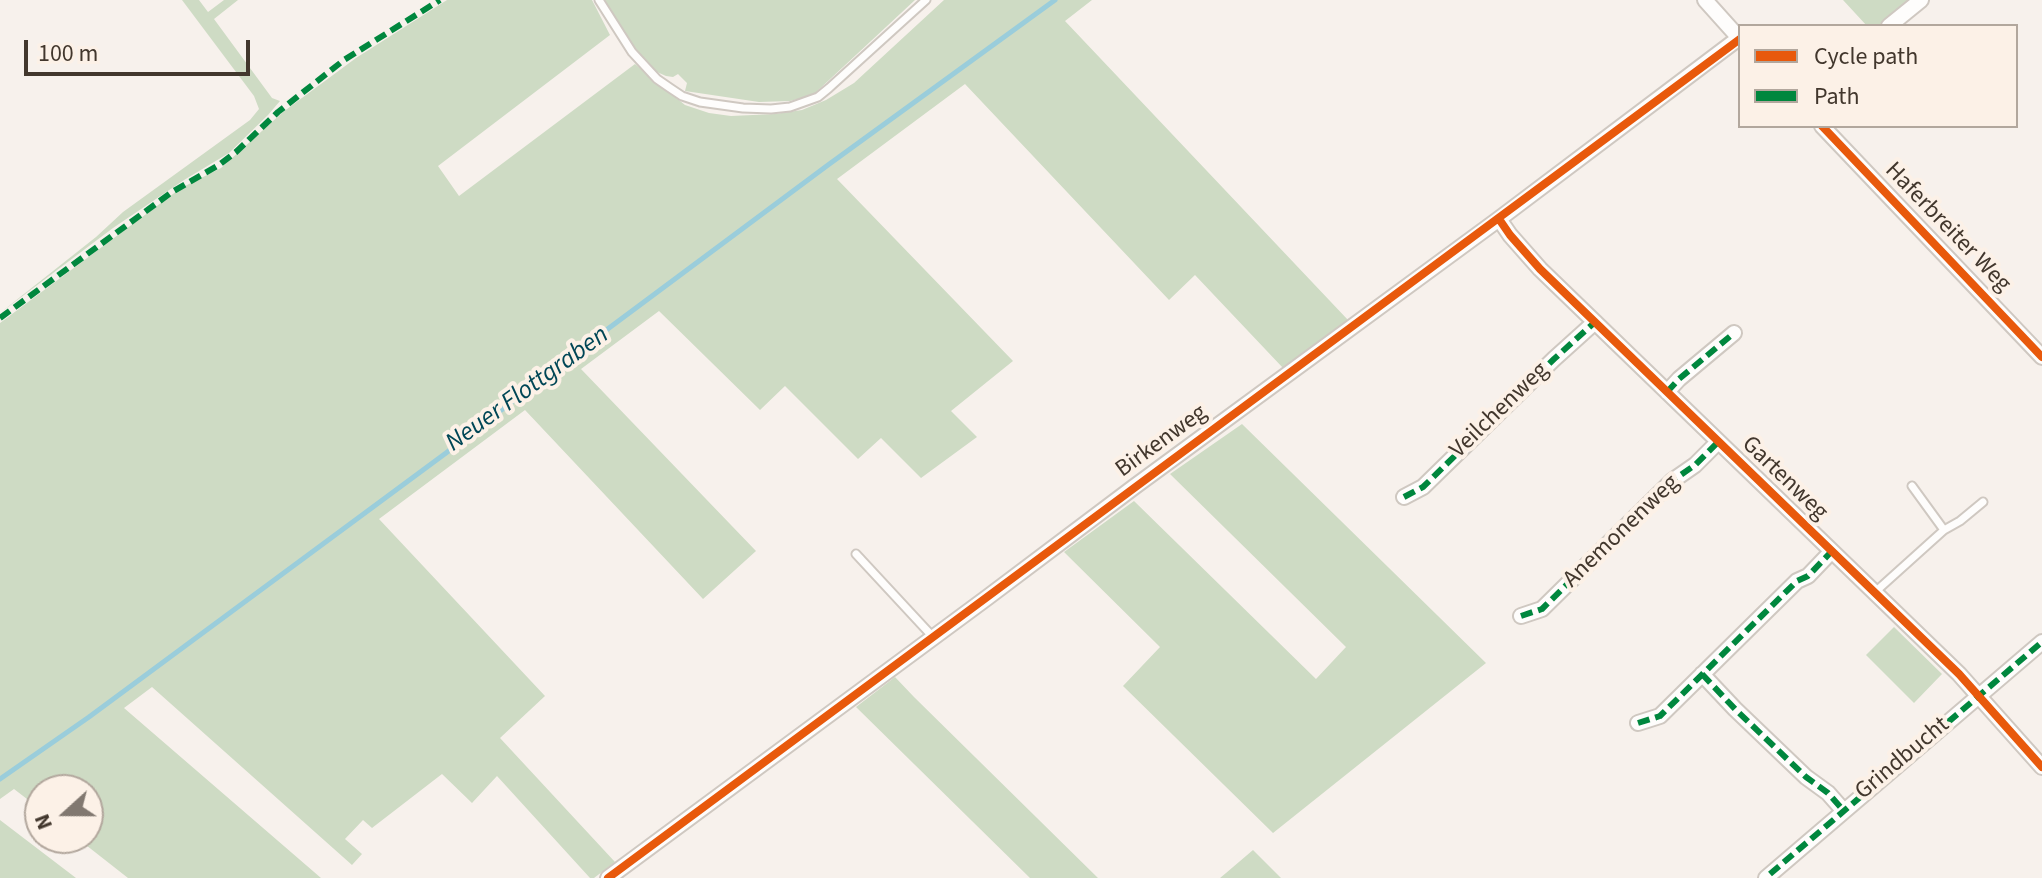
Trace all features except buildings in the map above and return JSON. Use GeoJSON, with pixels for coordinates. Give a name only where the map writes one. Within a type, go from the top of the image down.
{"type":"FeatureCollection","features":[{"type":"Feature","properties":{"kind":"street"},"geometry":{"type":"LineString","coordinates":[[1705,0],[1738,36]]}},
{"type":"Feature","properties":{"kind":"street"},"geometry":{"type":"LineString","coordinates":[[1895,24],[1921,0]]}},
{"type":"Feature","properties":{"kind":"street","name":"Birkenweg"},"geometry":{"type":"LineString","coordinates":[[608,878],[1738,40]]}},
{"type":"Feature","properties":{"kind":"street","name":"Haferbreiter Weg"},"geometry":{"type":"LineString","coordinates":[[1824,128],[2042,357]]}},
{"type":"Feature","properties":{"kind":"street","name":"Gartenweg"},"geometry":{"type":"LineString","coordinates":[[1499,219],[1532,261],[1979,696],[2042,767]]}},
{"type":"Feature","properties":{"kind":"street","name":"Veilchenweg"},"geometry":{"type":"LineString","coordinates":[[1404,497],[1423,487],[1595,322]]}},
{"type":"Feature","properties":{"kind":"street"},"geometry":{"type":"LineString","coordinates":[[1667,392],[1734,333]]}},
{"type":"Feature","properties":{"kind":"street","name":"Anemonenweg"},"geometry":{"type":"LineString","coordinates":[[1521,616],[1542,609],[1672,481],[1695,465],[1718,442]]}},
{"type":"Feature","properties":{"kind":"street"},"geometry":{"type":"LineString","coordinates":[[1638,723],[1660,716],[1797,581],[1808,576],[1831,552]]}},
{"type":"Feature","properties":{"kind":"street","name":"Grindbucht"},"geometry":{"type":"LineString","coordinates":[[1766,878],[2042,642]]}},
{"type":"Feature","properties":{"kind":"street"},"geometry":{"type":"LineString","coordinates":[[1702,674],[1785,758],[1828,793],[1843,810]]}},
{"type":"Feature","properties":{"kind":"lane"},"geometry":{"type":"LineString","coordinates":[[599,0],[632,52],[657,79],[682,96],[726,106],[771,109],[806,103],[818,97],[926,0]]}},
{"type":"Feature","properties":{"kind":"lane"},"geometry":{"type":"LineString","coordinates":[[1912,486],[1944,530]]}},
{"type":"Feature","properties":{"kind":"lane"},"geometry":{"type":"LineString","coordinates":[[1874,593],[1944,530],[1983,502]]}},
{"type":"Feature","properties":{"kind":"lane"},"geometry":{"type":"LineString","coordinates":[[856,554],[933,637]]}},
{"type":"Feature","properties":{"kind":"green space"},"geometry":{"type":"Polygon","coordinates":[[[182,0],[199,0],[208,12],[224,0],[238,0],[214,19],[272,98],[280,101],[229,153],[113,228],[0,313],[123,212],[250,120],[259,109],[254,96],[182,0]]]}},
{"type":"Feature","properties":{"kind":"green space"},"geometry":{"type":"Polygon","coordinates":[[[447,0],[592,0],[610,35],[438,166],[459,196],[635,64],[685,105],[731,116],[775,114],[802,110],[854,83],[944,0],[1092,0],[1065,21],[1348,320],[1283,368],[1195,275],[1169,300],[965,84],[837,179],[1013,361],[951,411],[977,437],[921,478],[881,438],[858,459],[785,386],[760,410],[659,311],[581,369],[756,551],[703,599],[525,410],[379,519],[545,696],[500,738],[615,862],[590,878],[497,776],[472,803],[442,774],[372,828],[363,820],[345,839],[362,854],[352,865],[152,687],[124,708],[321,878],[128,878],[97,854],[104,854],[104,774],[24,774],[24,797],[14,789],[0,799],[0,323],[181,188],[221,168],[283,112],[356,58],[447,0]]]}},
{"type":"Feature","properties":{"kind":"green space"},"geometry":{"type":"Polygon","coordinates":[[[605,0],[915,0],[813,95],[790,101],[759,102],[685,91],[687,83],[678,74],[666,76],[646,62],[618,26],[605,0]]]}},
{"type":"Feature","properties":{"kind":"green space"},"geometry":{"type":"Polygon","coordinates":[[[1843,0],[1909,0],[1880,24],[1865,24],[1843,0]]]}},
{"type":"Feature","properties":{"kind":"green space"},"geometry":{"type":"Polygon","coordinates":[[[1242,424],[1486,663],[1273,833],[1123,686],[1160,647],[1064,552],[1134,501],[1316,679],[1346,647],[1170,474],[1242,424]]]}},
{"type":"Feature","properties":{"kind":"green space"},"geometry":{"type":"Polygon","coordinates":[[[1894,627],[1942,674],[1914,703],[1866,655],[1894,627]]]}},
{"type":"Feature","properties":{"kind":"green space"},"geometry":{"type":"Polygon","coordinates":[[[895,677],[1098,878],[1030,878],[856,707],[895,677]]]}},
{"type":"Feature","properties":{"kind":"green space"},"geometry":{"type":"Polygon","coordinates":[[[0,820],[24,838],[24,854],[45,854],[76,878],[0,878],[0,820]]]}},
{"type":"Feature","properties":{"kind":"green space"},"geometry":{"type":"Polygon","coordinates":[[[1253,850],[1281,878],[1220,878],[1226,873],[1253,850]]]}},
{"type":"Feature","properties":{"kind":"waterway","name":"Neuer Flottgraben"},"geometry":{"type":"LineString","coordinates":[[0,779],[89,717],[828,165],[1055,0]]}},
{"type":"Feature","properties":{"kind":"marked path"},"geometry":{"type":"LineString","coordinates":[[0,318],[172,192],[219,165],[278,112],[344,60],[440,0]]}},
{"type":"Feature","properties":{"kind":"marked path"},"geometry":{"type":"LineString","coordinates":[[1404,497],[1423,487],[1595,322]]}},
{"type":"Feature","properties":{"kind":"marked path"},"geometry":{"type":"LineString","coordinates":[[1667,392],[1734,333]]}},
{"type":"Feature","properties":{"kind":"marked path"},"geometry":{"type":"LineString","coordinates":[[1521,616],[1542,609],[1672,481],[1695,465],[1718,442]]}},
{"type":"Feature","properties":{"kind":"marked path"},"geometry":{"type":"LineString","coordinates":[[1638,723],[1660,716],[1797,581],[1808,576],[1831,552]]}},
{"type":"Feature","properties":{"kind":"marked path"},"geometry":{"type":"LineString","coordinates":[[1770,874],[2042,642]]}},
{"type":"Feature","properties":{"kind":"marked path"},"geometry":{"type":"LineString","coordinates":[[1702,674],[1843,810]]}},
{"type":"Feature","properties":{"kind":"cycle path"},"geometry":{"type":"LineString","coordinates":[[608,878],[1738,40]]}},
{"type":"Feature","properties":{"kind":"cycle path"},"geometry":{"type":"LineString","coordinates":[[1824,128],[2042,357]]}},
{"type":"Feature","properties":{"kind":"cycle path"},"geometry":{"type":"LineString","coordinates":[[1499,219],[1540,269],[1959,674],[2042,767]]}}]}
